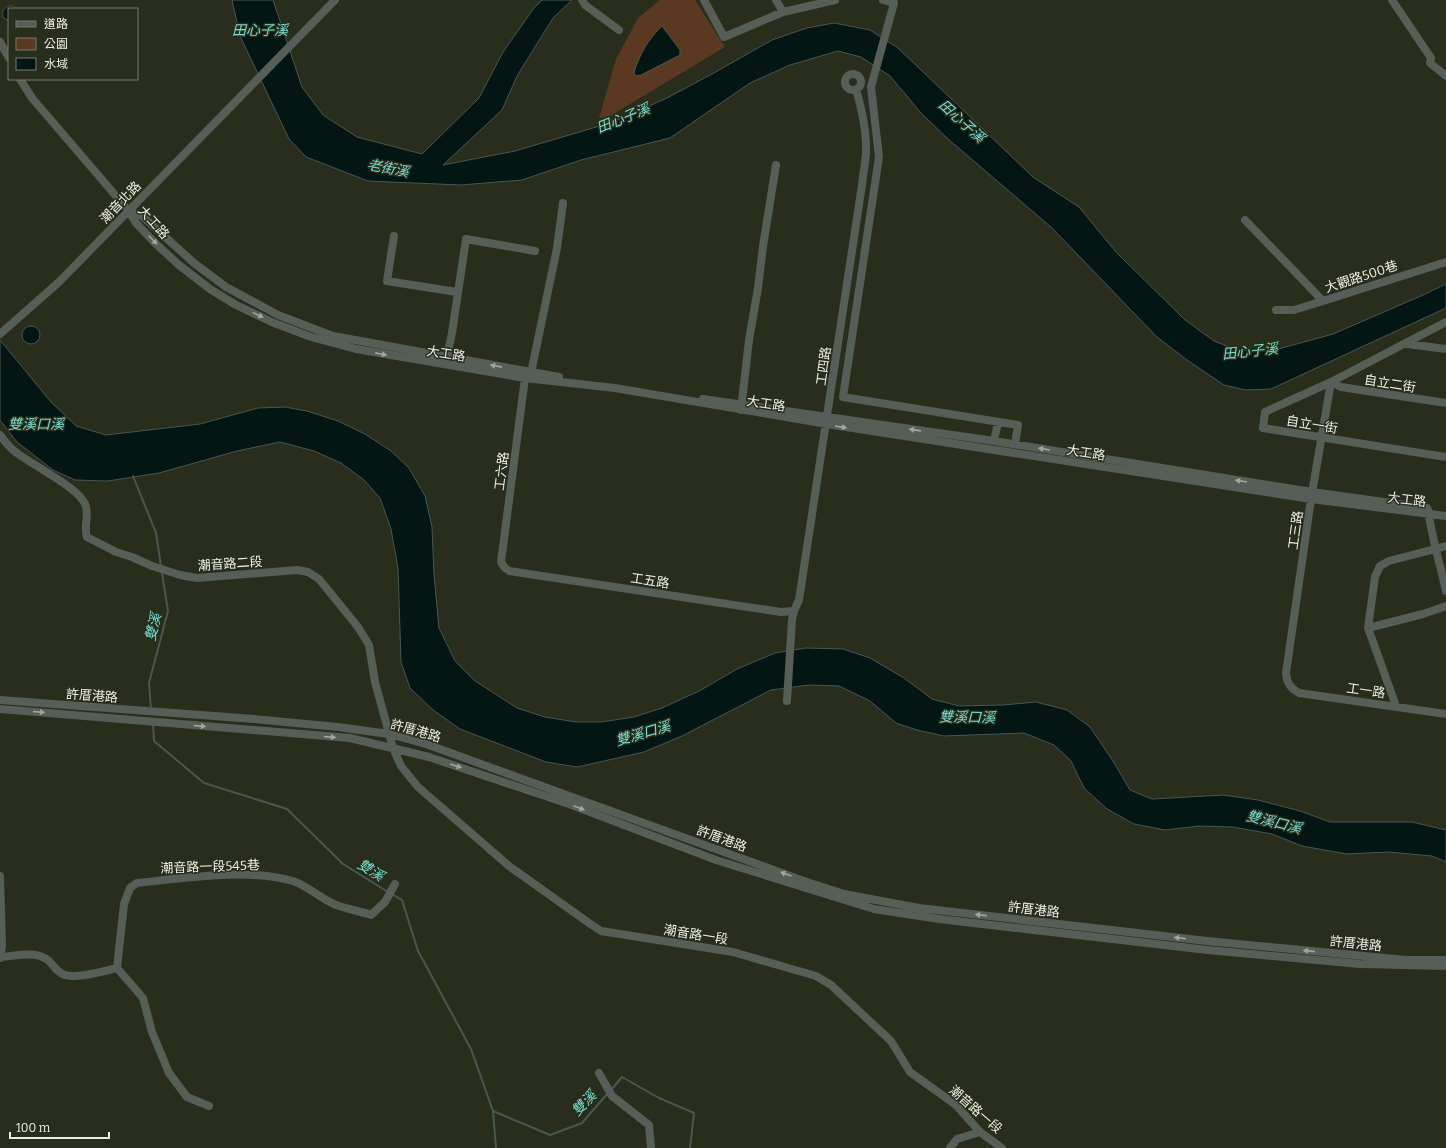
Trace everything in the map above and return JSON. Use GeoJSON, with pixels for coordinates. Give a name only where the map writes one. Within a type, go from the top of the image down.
{"type":"FeatureCollection","features":[{"type":"Feature","properties":{"kind":"street","name":"潮音北路"},"geometry":{"type":"LineString","coordinates":[[2,332],[59,282],[335,0]]}},
{"type":"Feature","properties":{"kind":"street"},"geometry":{"type":"LineString","coordinates":[[582,0],[585,5],[619,30]]}},
{"type":"Feature","properties":{"kind":"street"},"geometry":{"type":"LineString","coordinates":[[704,0],[724,37],[783,12],[835,0]]}},
{"type":"Feature","properties":{"kind":"street"},"geometry":{"type":"LineString","coordinates":[[776,0],[783,12]]}},
{"type":"Feature","properties":{"kind":"street"},"geometry":{"type":"LineString","coordinates":[[883,0],[894,3],[871,87],[879,157],[843,397],[1018,425],[1015,444]]}},
{"type":"Feature","properties":{"kind":"street"},"geometry":{"type":"LineString","coordinates":[[1392,0],[1431,58],[1430,63],[1446,76]]}},
{"type":"Feature","properties":{"kind":"street"},"geometry":{"type":"LineString","coordinates":[[0,42],[8,56]]}},
{"type":"Feature","properties":{"kind":"street","name":"大工路"},"geometry":{"type":"LineString","coordinates":[[21,80],[32,98],[128,210],[136,223],[179,265],[210,289],[236,305],[274,324],[311,337],[362,350],[446,360],[528,375],[1312,495],[1428,511],[1446,516]]}},
{"type":"Feature","properties":{"kind":"street","name":"工四路"},"geometry":{"type":"LineString","coordinates":[[787,698],[794,611],[800,600],[866,154],[861,107],[856,89]]}},
{"type":"Feature","properties":{"kind":"street"},"geometry":{"type":"LineString","coordinates":[[741,408],[749,340],[776,165]]}},
{"type":"Feature","properties":{"kind":"street","name":"工六路"},"geometry":{"type":"LineString","coordinates":[[504,567],[501,562],[528,375],[557,248],[563,203]]}},
{"type":"Feature","properties":{"kind":"street","name":"大觀路500巷"},"geometry":{"type":"LineString","coordinates":[[1245,220],[1323,301],[1446,262]]}},
{"type":"Feature","properties":{"kind":"street"},"geometry":{"type":"LineString","coordinates":[[394,236],[387,281],[457,292]]}},
{"type":"Feature","properties":{"kind":"street"},"geometry":{"type":"LineString","coordinates":[[446,360],[452,333],[466,239],[535,251]]}},
{"type":"Feature","properties":{"kind":"street"},"geometry":{"type":"LineString","coordinates":[[1276,310],[1294,310],[1323,301]]}},
{"type":"Feature","properties":{"kind":"street"},"geometry":{"type":"LineString","coordinates":[[1332,382],[1407,344],[1446,322]]}},
{"type":"Feature","properties":{"kind":"street"},"geometry":{"type":"LineString","coordinates":[[1407,344],[1446,349]]}},
{"type":"Feature","properties":{"kind":"street","name":"自立二街"},"geometry":{"type":"LineString","coordinates":[[1332,382],[1341,387],[1446,403]]}},
{"type":"Feature","properties":{"kind":"street","name":"自立一街"},"geometry":{"type":"LineString","coordinates":[[1332,382],[1265,412],[1264,428],[1446,457]]}},
{"type":"Feature","properties":{"kind":"street","name":"工三路"},"geometry":{"type":"LineString","coordinates":[[1287,682],[1286,673],[1312,495],[1321,437],[1332,382]]}},
{"type":"Feature","properties":{"kind":"street","name":"大工路"},"geometry":{"type":"LineString","coordinates":[[827,421],[1015,444],[1312,495]]}},
{"type":"Feature","properties":{"kind":"street"},"geometry":{"type":"LineString","coordinates":[[994,441],[998,422]]}},
{"type":"Feature","properties":{"kind":"street","name":"潮音路二段"},"geometry":{"type":"LineString","coordinates":[[0,435],[15,452],[64,483],[85,503],[87,522],[85,532],[87,537],[116,552],[180,575],[197,578],[297,570],[308,572],[319,579],[358,627],[369,645],[375,682],[391,741]]}},
{"type":"Feature","properties":{"kind":"street","name":"大工路"},"geometry":{"type":"LineString","coordinates":[[1428,511],[1446,510]]}},
{"type":"Feature","properties":{"kind":"street"},"geometry":{"type":"LineString","coordinates":[[1428,511],[1435,549],[1446,591]]}},
{"type":"Feature","properties":{"kind":"street"},"geometry":{"type":"LineString","coordinates":[[1396,706],[1368,628],[1375,577],[1380,566],[1389,561],[1446,546]]}},
{"type":"Feature","properties":{"kind":"street","name":"工五路"},"geometry":{"type":"LineString","coordinates":[[504,567],[509,571],[780,612],[794,611]]}},
{"type":"Feature","properties":{"kind":"street"},"geometry":{"type":"LineString","coordinates":[[1368,628],[1423,614],[1446,606]]}},
{"type":"Feature","properties":{"kind":"street","name":"工一路"},"geometry":{"type":"LineString","coordinates":[[1287,682],[1291,688],[1299,693],[1446,714]]}},
{"type":"Feature","properties":{"kind":"street","name":"許厝港路"},"geometry":{"type":"LineString","coordinates":[[0,700],[292,723],[391,741],[429,757],[576,807],[716,860],[826,891],[919,908],[1118,931],[1398,959],[1446,966]]}},
{"type":"Feature","properties":{"kind":"street","name":"許厝港路"},"geometry":{"type":"LineString","coordinates":[[0,708],[426,744],[804,881],[874,909],[939,919],[1118,940],[1360,964],[1424,963],[1446,960]]}},
{"type":"Feature","properties":{"kind":"street","name":"潮音路一段"},"geometry":{"type":"LineString","coordinates":[[391,741],[401,766],[418,787],[509,866],[588,923],[601,931],[733,952],[816,976],[831,985],[891,1041],[910,1072],[956,1105],[980,1132],[1002,1148]]}},
{"type":"Feature","properties":{"kind":"street"},"geometry":{"type":"LineString","coordinates":[[0,876],[2,946],[0,957],[37,954],[48,960],[61,974],[66,976],[75,976],[117,968],[143,998],[152,1032],[168,1073],[187,1097],[209,1106]]}},
{"type":"Feature","properties":{"kind":"street","name":"潮音路一段545巷"},"geometry":{"type":"LineString","coordinates":[[117,968],[124,904],[130,888],[137,883],[195,876],[273,876],[294,882],[336,905],[371,915],[385,902],[392,890]]}},
{"type":"Feature","properties":{"kind":"street"},"geometry":{"type":"LineString","coordinates":[[1118,931],[1118,940]]}},
{"type":"Feature","properties":{"kind":"street"},"geometry":{"type":"LineString","coordinates":[[599,1073],[612,1096],[648,1125],[651,1148]]}},
{"type":"Feature","properties":{"kind":"street"},"geometry":{"type":"LineString","coordinates":[[950,1148],[957,1139],[980,1132]]}},
{"type":"Feature","properties":{"kind":"green space"},"geometry":{"type":"Polygon","coordinates":[[[660,0],[695,0],[725,47],[610,116],[599,118],[616,59],[638,18],[660,0]]]}},
{"type":"Feature","properties":{"kind":"water"},"geometry":{"type":"Polygon","coordinates":[[[232,0],[273,0],[302,87],[323,115],[357,137],[422,154],[479,98],[503,52],[534,8],[542,0],[572,0],[553,18],[517,76],[502,110],[443,165],[515,151],[613,122],[667,98],[772,40],[807,28],[834,23],[870,30],[898,48],[1033,177],[1079,207],[1116,252],[1184,319],[1214,341],[1237,350],[1271,351],[1333,334],[1446,284],[1446,308],[1271,389],[1246,390],[1224,385],[1187,360],[1157,337],[1052,228],[948,139],[921,113],[890,76],[861,57],[838,51],[790,65],[750,83],[670,138],[581,160],[522,180],[461,185],[368,181],[306,157],[289,139],[240,36],[232,0]]]}},
{"type":"Feature","properties":{"kind":"water"},"geometry":{"type":"Polygon","coordinates":[[[8,6],[13,6],[15,8],[8,8],[8,20],[4,18],[4,10],[8,6]]]}},
{"type":"Feature","properties":{"kind":"water"},"geometry":{"type":"Polygon","coordinates":[[[662,26],[680,50],[680,55],[641,75],[636,76],[634,73],[642,53],[649,41],[662,26]]]}},
{"type":"Feature","properties":{"kind":"water"},"geometry":{"type":"Polygon","coordinates":[[[31,326],[37,329],[40,335],[37,341],[31,344],[25,341],[22,335],[25,329],[31,326]]]}},
{"type":"Feature","properties":{"kind":"water","name":"雙溪口溪"},"geometry":{"type":"Polygon","coordinates":[[[0,340],[51,402],[76,426],[106,435],[200,424],[258,408],[285,407],[307,411],[338,421],[365,434],[391,451],[409,468],[425,496],[432,527],[434,575],[439,628],[455,661],[475,681],[517,708],[545,717],[576,722],[601,722],[634,717],[662,708],[701,690],[737,669],[775,653],[806,648],[843,649],[870,658],[904,678],[932,699],[959,706],[1003,705],[1036,702],[1067,710],[1090,727],[1130,790],[1152,799],[1223,795],[1258,800],[1300,811],[1330,822],[1412,822],[1446,830],[1446,862],[1432,856],[1389,852],[1347,854],[1302,846],[1272,834],[1233,827],[1199,826],[1165,830],[1134,824],[1107,809],[1084,788],[1071,761],[1054,745],[1024,733],[944,736],[917,730],[896,723],[870,701],[839,686],[809,685],[771,690],[682,736],[644,752],[577,767],[546,762],[460,729],[433,710],[410,688],[401,662],[398,568],[391,529],[380,498],[364,480],[341,463],[314,451],[280,442],[237,451],[159,473],[108,481],[75,480],[53,470],[17,442],[0,420],[0,340]]]}},
{"type":"Feature","properties":{"kind":"waterway","name":"雙溪"},"geometry":{"type":"LineString","coordinates":[[133,476],[156,533],[161,566]]}},
{"type":"Feature","properties":{"kind":"waterway","name":"雙溪"},"geometry":{"type":"LineString","coordinates":[[151,709],[149,683],[168,611],[162,573]]}},
{"type":"Feature","properties":{"kind":"waterway","name":"雙溪"},"geometry":{"type":"LineString","coordinates":[[153,724],[154,741],[204,783],[287,809],[343,864],[388,892]]}},
{"type":"Feature","properties":{"kind":"waterway","name":"雙溪"},"geometry":{"type":"LineString","coordinates":[[392,894],[402,900],[418,951],[471,1049],[493,1111],[550,1135],[582,1123],[608,1093]]}},
{"type":"Feature","properties":{"kind":"waterway","name":"雙溪"},"geometry":{"type":"LineString","coordinates":[[611,1090],[622,1077],[659,1098],[694,1113],[690,1148]]}},
{"type":"Feature","properties":{"kind":"waterway"},"geometry":{"type":"LineString","coordinates":[[493,1111],[496,1148]]}},
{"type":"Feature","properties":{"kind":"water label","name":"田心子溪"},"geometry":{"type":"Point","coordinates":[260,30]}},
{"type":"Feature","properties":{"kind":"water label","name":"田心子溪"},"geometry":{"type":"Point","coordinates":[623,118]}},
{"type":"Feature","properties":{"kind":"water label","name":"田心子溪"},"geometry":{"type":"Point","coordinates":[962,121]}},
{"type":"Feature","properties":{"kind":"water label","name":"老街溪"},"geometry":{"type":"Point","coordinates":[388,168]}},
{"type":"Feature","properties":{"kind":"water label","name":"田心子溪"},"geometry":{"type":"Point","coordinates":[1250,351]}}]}
